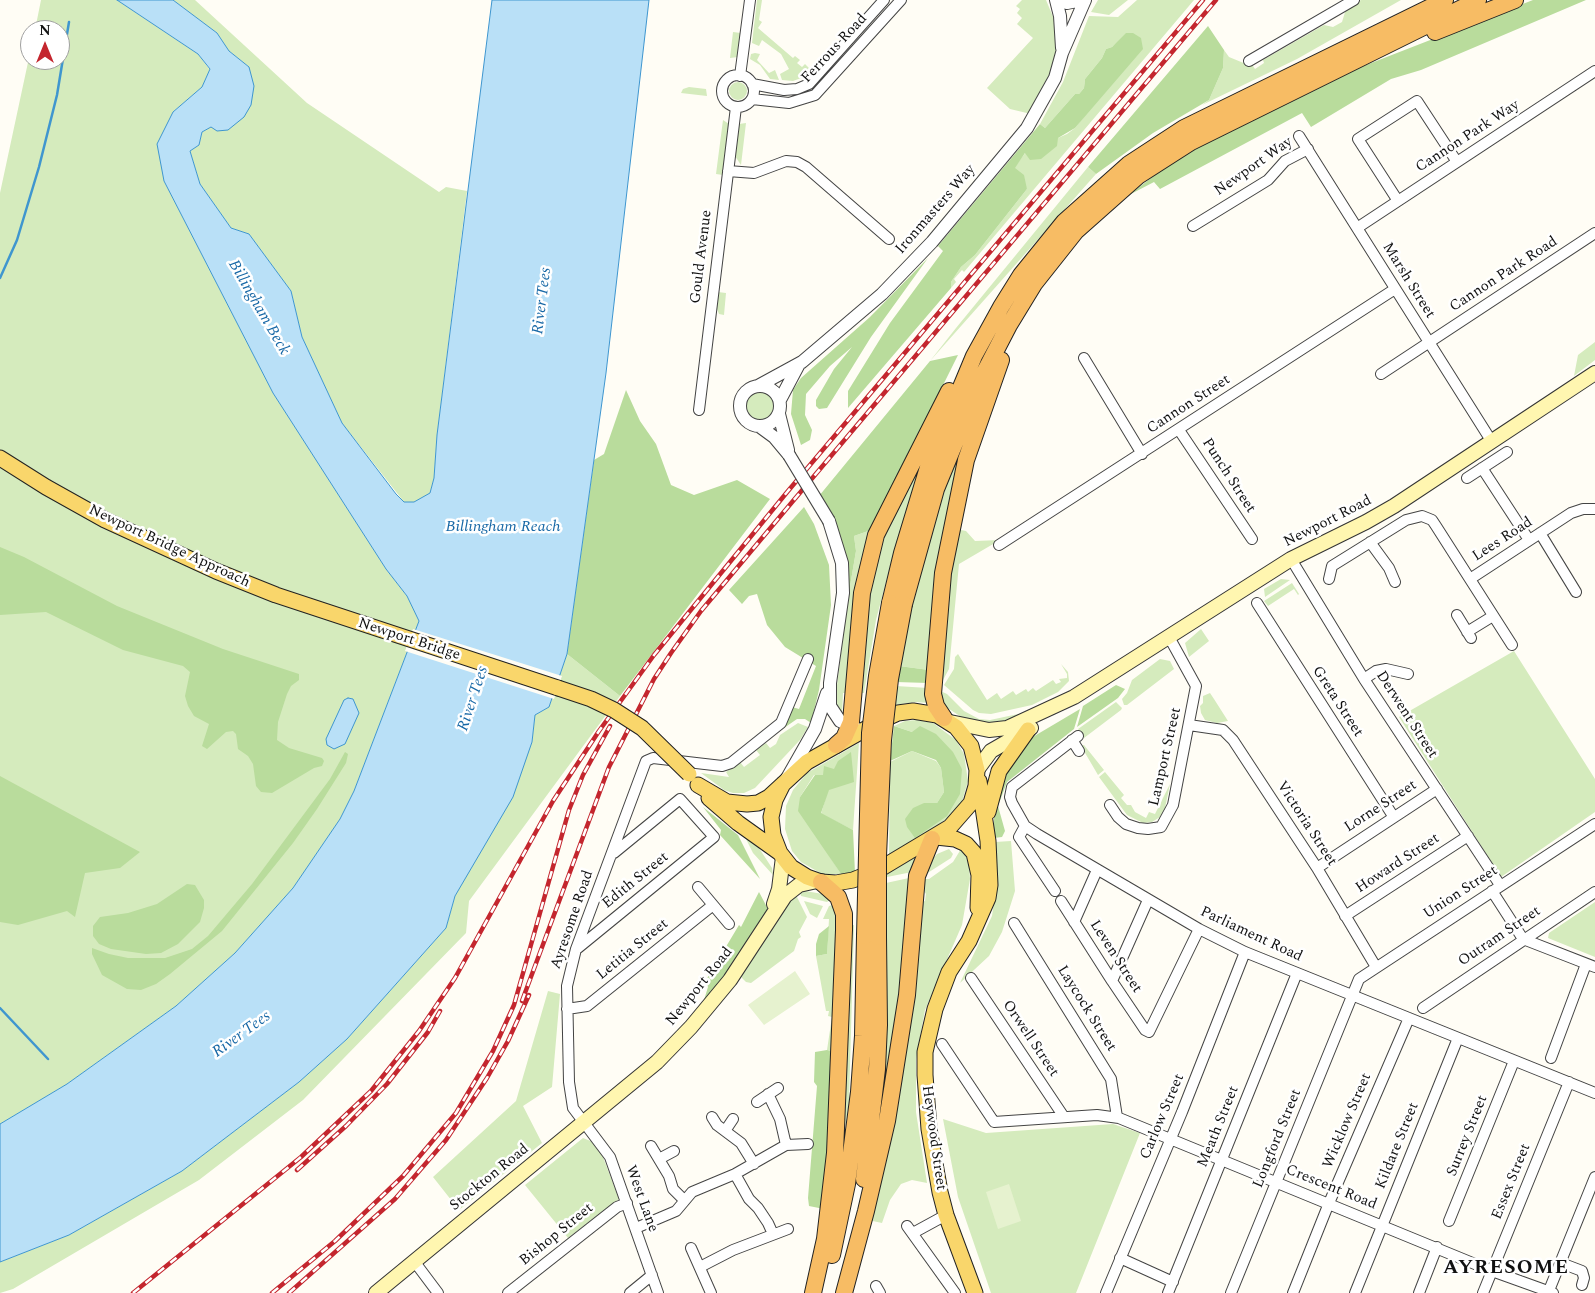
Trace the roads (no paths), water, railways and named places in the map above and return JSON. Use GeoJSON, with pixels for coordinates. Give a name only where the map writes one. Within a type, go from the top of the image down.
{"type":"FeatureCollection","features":[{"type":"Feature","properties":{"kind":"highway"},"geometry":{"type":"LineString","coordinates":[[1320,69],[1421,0]]}},
{"type":"Feature","properties":{"kind":"highway"},"geometry":{"type":"LineString","coordinates":[[838,1293],[859,1207],[872,1117],[879,1025],[872,937],[870,733],[877,676],[897,604],[936,489],[966,410],[1008,325],[1034,284],[1055,256],[1095,212],[1138,176],[1164,158],[1445,0]]}},
{"type":"Feature","properties":{"kind":"highway"},"geometry":{"type":"LineString","coordinates":[[897,604],[902,553],[929,464],[974,356],[1000,307],[1021,275],[1064,222],[1129,164],[1192,124],[1478,0]]}},
{"type":"Feature","properties":{"kind":"highway"},"geometry":{"type":"LineString","coordinates":[[1320,69],[1515,0]]}},
{"type":"Feature","properties":{"kind":"highway"},"geometry":{"type":"LineString","coordinates":[[947,720],[934,700],[933,687],[943,573],[966,460],[994,377],[1010,340],[1055,256]]}},
{"type":"Feature","properties":{"kind":"highway"},"geometry":{"type":"LineString","coordinates":[[836,745],[856,729],[862,593],[876,535],[903,478],[982,328],[1000,307]]}},
{"type":"Feature","properties":{"kind":"highway"},"geometry":{"type":"LineString","coordinates":[[844,1293],[887,1121],[907,995],[917,876],[934,838]]}},
{"type":"Feature","properties":{"kind":"highway"},"geometry":{"type":"LineString","coordinates":[[812,1293],[827,1225],[835,1152],[844,930],[842,905],[833,891],[819,882]]}},
{"type":"Feature","properties":{"kind":"highway"},"geometry":{"type":"LineString","coordinates":[[821,1293],[843,1204],[859,1092],[872,937]]}},
{"type":"Feature","properties":{"kind":"main road","name":"Newport Road"},"geometry":{"type":"LineString","coordinates":[[947,720],[989,730],[1006,728],[1074,697],[1291,559],[1366,522],[1492,442],[1595,373]]}},
{"type":"Feature","properties":{"kind":"main road","name":"Newport Bridge Approach"},"geometry":{"type":"LineString","coordinates":[[0,458],[46,487],[167,550],[276,596],[346,619]]}},
{"type":"Feature","properties":{"kind":"main road","name":"Newport Bridge"},"geometry":{"type":"LineString","coordinates":[[346,619],[558,688],[614,710],[642,728],[693,780]]}},
{"type":"Feature","properties":{"kind":"main road","name":"Newport Road"},"geometry":{"type":"LineString","coordinates":[[978,772],[991,751],[1060,710],[1074,697]]}},
{"type":"Feature","properties":{"kind":"main road"},"geometry":{"type":"LineString","coordinates":[[856,729],[906,712],[930,713],[947,720]]}},
{"type":"Feature","properties":{"kind":"main road","name":"Heywood Street"},"geometry":{"type":"LineString","coordinates":[[947,720],[967,739],[975,756],[986,821],[990,885],[988,898],[975,928],[941,991],[930,1027],[926,1052],[929,1129],[946,1216],[975,1293]]}},
{"type":"Feature","properties":{"kind":"main road"},"geometry":{"type":"LineString","coordinates":[[986,821],[989,800],[999,771],[1028,730]]}},
{"type":"Feature","properties":{"kind":"main road"},"geometry":{"type":"LineString","coordinates":[[693,780],[727,802],[747,804],[769,797],[807,762],[836,745]]}},
{"type":"Feature","properties":{"kind":"main road"},"geometry":{"type":"LineString","coordinates":[[693,780],[722,811],[781,855],[800,874],[819,882],[836,883],[854,880],[880,869],[950,827],[967,809],[975,793],[978,772]]}},
{"type":"Feature","properties":{"kind":"main road"},"geometry":{"type":"LineString","coordinates":[[781,855],[773,835],[771,817],[775,800],[784,783]]}},
{"type":"Feature","properties":{"kind":"main road","name":"Heywood Street"},"geometry":{"type":"LineString","coordinates":[[934,838],[955,839],[966,844],[977,858],[980,875],[975,928]]}},
{"type":"Feature","properties":{"kind":"main road","name":"Newport Road"},"geometry":{"type":"LineString","coordinates":[[770,917],[779,889],[781,855]]}},
{"type":"Feature","properties":{"kind":"main road","name":"Newport Road"},"geometry":{"type":"LineString","coordinates":[[624,1089],[657,1062],[703,1014],[730,980],[770,917],[790,891],[799,885],[819,882]]}},
{"type":"Feature","properties":{"kind":"main road","name":"Stockton Road"},"geometry":{"type":"LineString","coordinates":[[376,1293],[624,1089]]}},
{"type":"Feature","properties":{"kind":"street"},"geometry":{"type":"LineString","coordinates":[[740,76],[750,0]]}},
{"type":"Feature","properties":{"kind":"street","name":"Ferrous Road"},"geometry":{"type":"LineString","coordinates":[[752,84],[784,90],[797,89],[809,84],[884,0]]}},
{"type":"Feature","properties":{"kind":"street","name":"Ferrous Road"},"geometry":{"type":"LineString","coordinates":[[752,99],[789,103],[814,95],[901,0]]}},
{"type":"Feature","properties":{"kind":"street"},"geometry":{"type":"LineString","coordinates":[[1062,54],[1060,16],[1057,0],[1067,3],[1083,0]]}},
{"type":"Feature","properties":{"kind":"street"},"geometry":{"type":"LineString","coordinates":[[1062,54],[1083,0]]}},
{"type":"Feature","properties":{"kind":"street"},"geometry":{"type":"LineString","coordinates":[[1249,62],[1354,0]]}},
{"type":"Feature","properties":{"kind":"street","name":"Ironmasters Way"},"geometry":{"type":"LineString","coordinates":[[830,683],[843,593],[842,563],[829,521],[789,455],[774,437],[747,420],[740,407],[745,393],[802,362],[882,294],[932,242],[1027,128],[1055,78],[1062,54]]}},
{"type":"Feature","properties":{"kind":"street","name":"Cannon Park Way"},"geometry":{"type":"LineString","coordinates":[[1357,228],[1595,71]]}},
{"type":"Feature","properties":{"kind":"street"},"geometry":{"type":"LineString","coordinates":[[740,76],[747,78],[752,84],[754,92],[752,99],[746,104],[736,107],[725,100],[723,88],[729,78],[740,76]]}},
{"type":"Feature","properties":{"kind":"street"},"geometry":{"type":"LineString","coordinates":[[1398,201],[1358,139],[1417,101],[1457,162]]}},
{"type":"Feature","properties":{"kind":"street","name":"Gould Avenue"},"geometry":{"type":"LineString","coordinates":[[699,410],[736,107]]}},
{"type":"Feature","properties":{"kind":"street","name":"Marsh Street"},"geometry":{"type":"LineString","coordinates":[[1299,136],[1492,442]]}},
{"type":"Feature","properties":{"kind":"street","name":"Newport Way"},"geometry":{"type":"LineString","coordinates":[[1193,226],[1268,180],[1285,161],[1308,149]]}},
{"type":"Feature","properties":{"kind":"street"},"geometry":{"type":"LineString","coordinates":[[728,171],[754,173],[786,161],[797,162],[806,167],[889,240]]}},
{"type":"Feature","properties":{"kind":"street","name":"Cannon Park Road"},"geometry":{"type":"LineString","coordinates":[[1381,374],[1595,233]]}},
{"type":"Feature","properties":{"kind":"street","name":"Cannon Street"},"geometry":{"type":"LineString","coordinates":[[999,545],[1180,430],[1395,289]]}},
{"type":"Feature","properties":{"kind":"street"},"geometry":{"type":"LineString","coordinates":[[1084,358],[1142,454]]}},
{"type":"Feature","properties":{"kind":"street","name":"Ironmasters Way"},"geometry":{"type":"LineString","coordinates":[[789,455],[778,414],[780,400],[802,362]]}},
{"type":"Feature","properties":{"kind":"street"},"geometry":{"type":"LineString","coordinates":[[758,386],[772,389],[780,400]]}},
{"type":"Feature","properties":{"kind":"street"},"geometry":{"type":"LineString","coordinates":[[759,426],[771,422],[778,414]]}},
{"type":"Feature","properties":{"kind":"street","name":"Punch Street"},"geometry":{"type":"LineString","coordinates":[[1180,430],[1252,539]]}},
{"type":"Feature","properties":{"kind":"street"},"geometry":{"type":"LineString","coordinates":[[1467,478],[1507,452]]}},
{"type":"Feature","properties":{"kind":"street"},"geometry":{"type":"LineString","coordinates":[[1482,468],[1529,540]]}},
{"type":"Feature","properties":{"kind":"street","name":"Lees Road"},"geometry":{"type":"LineString","coordinates":[[1330,579],[1332,566],[1406,520],[1422,516],[1432,520],[1470,579],[1571,512],[1583,509],[1595,510]]}},
{"type":"Feature","properties":{"kind":"street"},"geometry":{"type":"LineString","coordinates":[[1540,533],[1576,592]]}},
{"type":"Feature","properties":{"kind":"street"},"geometry":{"type":"LineString","coordinates":[[1370,542],[1389,568],[1395,582]]}},
{"type":"Feature","properties":{"kind":"street","name":"Derwent Street"},"geometry":{"type":"LineString","coordinates":[[1291,559],[1364,679],[1468,836],[1523,939]]}},
{"type":"Feature","properties":{"kind":"street"},"geometry":{"type":"LineString","coordinates":[[1470,579],[1512,645]]}},
{"type":"Feature","properties":{"kind":"street","name":"Greta Street"},"geometry":{"type":"LineString","coordinates":[[1257,603],[1393,816]]}},
{"type":"Feature","properties":{"kind":"street"},"geometry":{"type":"LineString","coordinates":[[1457,614],[1469,635],[1493,616]]}},
{"type":"Feature","properties":{"kind":"street","name":"Lamport Street"},"geometry":{"type":"LineString","coordinates":[[1110,805],[1118,817],[1126,824],[1138,828],[1161,827],[1173,805],[1196,686],[1169,637]]}},
{"type":"Feature","properties":{"kind":"street","name":"Ayresome Road"},"geometry":{"type":"LineString","coordinates":[[584,1122],[572,1108],[569,1082],[567,986],[576,949],[613,854],[646,761],[653,758],[722,766],[731,763],[781,723],[808,659]]}},
{"type":"Feature","properties":{"kind":"street"},"geometry":{"type":"LineString","coordinates":[[1364,679],[1376,671],[1386,669],[1408,674]]}},
{"type":"Feature","properties":{"kind":"street"},"geometry":{"type":"LineString","coordinates":[[830,683],[833,713],[840,722],[856,729]]}},
{"type":"Feature","properties":{"kind":"street"},"geometry":{"type":"LineString","coordinates":[[784,783],[815,729],[830,683]]}},
{"type":"Feature","properties":{"kind":"street","name":"Victoria Street"},"geometry":{"type":"LineString","coordinates":[[1189,725],[1223,730],[1233,740],[1317,868],[1376,967]]}},
{"type":"Feature","properties":{"kind":"street"},"geometry":{"type":"LineString","coordinates":[[1055,891],[1019,837],[1025,826],[1010,797],[1012,788],[1075,738],[1079,750]]}},
{"type":"Feature","properties":{"kind":"street","name":"Lorne Street"},"geometry":{"type":"LineString","coordinates":[[1317,868],[1393,816],[1437,789]]}},
{"type":"Feature","properties":{"kind":"street","name":"Edith Street"},"geometry":{"type":"LineString","coordinates":[[576,949],[714,836],[680,799],[613,854]]}},
{"type":"Feature","properties":{"kind":"street","name":"Union Street"},"geometry":{"type":"LineString","coordinates":[[1352,995],[1359,980],[1376,967],[1595,824]]}},
{"type":"Feature","properties":{"kind":"street","name":"Parliament Road"},"geometry":{"type":"LineString","coordinates":[[1025,826],[1198,929],[1245,952],[1595,1093]]}},
{"type":"Feature","properties":{"kind":"street","name":"Howard Street"},"geometry":{"type":"LineString","coordinates":[[1345,916],[1468,836]]}},
{"type":"Feature","properties":{"kind":"street"},"geometry":{"type":"LineString","coordinates":[[1074,922],[1097,870]]}},
{"type":"Feature","properties":{"kind":"street"},"geometry":{"type":"LineString","coordinates":[[698,887],[729,924]]}},
{"type":"Feature","properties":{"kind":"street","name":"Outram Street"},"geometry":{"type":"LineString","coordinates":[[1423,1008],[1595,892]]}},
{"type":"Feature","properties":{"kind":"street","name":"Leven Street"},"geometry":{"type":"LineString","coordinates":[[1061,900],[1112,981],[1145,1030],[1149,1032],[1152,1030],[1198,929]]}},
{"type":"Feature","properties":{"kind":"street"},"geometry":{"type":"LineString","coordinates":[[1112,981],[1148,900]]}},
{"type":"Feature","properties":{"kind":"street","name":"Letitia Street"},"geometry":{"type":"LineString","coordinates":[[567,1009],[587,1006],[713,905]]}},
{"type":"Feature","properties":{"kind":"street","name":"Laycock Street"},"geometry":{"type":"LineString","coordinates":[[1014,923],[1111,1079],[1117,1117]]}},
{"type":"Feature","properties":{"kind":"street"},"geometry":{"type":"LineString","coordinates":[[1523,939],[1590,965],[1551,1058]]}},
{"type":"Feature","properties":{"kind":"street","name":"Carlow Street"},"geometry":{"type":"LineString","coordinates":[[1106,1293],[1170,1140],[1245,952]]}},
{"type":"Feature","properties":{"kind":"street","name":"Meath Street"},"geometry":{"type":"LineString","coordinates":[[1168,1293],[1298,974]]}},
{"type":"Feature","properties":{"kind":"street","name":"Orwell Street"},"geometry":{"type":"LineString","coordinates":[[971,978],[1064,1117]]}},
{"type":"Feature","properties":{"kind":"street","name":"Longford Street"},"geometry":{"type":"LineString","coordinates":[[1230,1293],[1352,995]]}},
{"type":"Feature","properties":{"kind":"street","name":"Wicklow Street"},"geometry":{"type":"LineString","coordinates":[[1293,1293],[1329,1203],[1409,1018]]}},
{"type":"Feature","properties":{"kind":"street","name":"Kildare Street"},"geometry":{"type":"LineString","coordinates":[[1355,1293],[1458,1038]]}},
{"type":"Feature","properties":{"kind":"street","name":"Crescent Road"},"geometry":{"type":"LineString","coordinates":[[942,1044],[994,1122],[1097,1115],[1117,1117],[1382,1224],[1492,1271],[1550,1292]]}},
{"type":"Feature","properties":{"kind":"street","name":"Surrey Street"},"geometry":{"type":"LineString","coordinates":[[1449,1222],[1514,1061]]}},
{"type":"Feature","properties":{"kind":"street","name":"Essex Street"},"geometry":{"type":"LineString","coordinates":[[1483,1293],[1569,1082]]}},
{"type":"Feature","properties":{"kind":"street"},"geometry":{"type":"LineString","coordinates":[[757,1102],[778,1088]]}},
{"type":"Feature","properties":{"kind":"street"},"geometry":{"type":"LineString","coordinates":[[768,1094],[780,1119],[786,1145]]}},
{"type":"Feature","properties":{"kind":"street"},"geometry":{"type":"LineString","coordinates":[[712,1117],[725,1131],[741,1143],[754,1164]]}},
{"type":"Feature","properties":{"kind":"street"},"geometry":{"type":"LineString","coordinates":[[725,1131],[733,1119]]}},
{"type":"Feature","properties":{"kind":"street","name":"West Lane"},"geometry":{"type":"LineString","coordinates":[[584,1122],[610,1157],[658,1293]]}},
{"type":"Feature","properties":{"kind":"street"},"geometry":{"type":"LineString","coordinates":[[636,1228],[676,1211],[692,1192],[735,1174],[786,1145],[808,1144]]}},
{"type":"Feature","properties":{"kind":"street"},"geometry":{"type":"LineString","coordinates":[[651,1146],[660,1159],[673,1189],[684,1200]]}},
{"type":"Feature","properties":{"kind":"street"},"geometry":{"type":"LineString","coordinates":[[660,1159],[674,1151]]}},
{"type":"Feature","properties":{"kind":"street"},"geometry":{"type":"LineString","coordinates":[[735,1174],[749,1198],[768,1223],[773,1234]]}},
{"type":"Feature","properties":{"kind":"street"},"geometry":{"type":"LineString","coordinates":[[1550,1292],[1595,1177]]}},
{"type":"Feature","properties":{"kind":"street","name":"Bishop Street"},"geometry":{"type":"LineString","coordinates":[[508,1293],[616,1207],[627,1203]]}},
{"type":"Feature","properties":{"kind":"street"},"geometry":{"type":"LineString","coordinates":[[946,1216],[910,1230],[955,1293]]}},
{"type":"Feature","properties":{"kind":"street"},"geometry":{"type":"LineString","coordinates":[[700,1267],[788,1229]]}},
{"type":"Feature","properties":{"kind":"street"},"geometry":{"type":"LineString","coordinates":[[1419,1293],[1437,1247]]}},
{"type":"Feature","properties":{"kind":"street"},"geometry":{"type":"LineString","coordinates":[[691,1248],[710,1293]]}},
{"type":"Feature","properties":{"kind":"street"},"geometry":{"type":"LineString","coordinates":[[1120,1258],[1173,1282]]}},
{"type":"Feature","properties":{"kind":"street"},"geometry":{"type":"LineString","coordinates":[[414,1261],[438,1293]]}},
{"type":"Feature","properties":{"kind":"street"},"geometry":{"type":"LineString","coordinates":[[1561,1263],[1582,1271],[1584,1278],[1582,1284]]}},
{"type":"Feature","properties":{"kind":"street"},"geometry":{"type":"LineString","coordinates":[[630,1293],[652,1275]]}},
{"type":"Feature","properties":{"kind":"water"},"geometry":{"type":"Polygon","coordinates":[[[117,0],[173,0],[217,33],[229,51],[249,67],[254,86],[251,105],[244,117],[228,130],[217,131],[211,127],[202,132],[199,145],[190,151],[200,184],[231,228],[249,234],[291,291],[302,337],[342,423],[396,494],[404,502],[414,502],[430,493],[434,478],[437,435],[492,0],[649,0],[606,373],[567,654],[549,707],[535,715],[532,742],[513,797],[455,896],[446,928],[347,1039],[299,1082],[182,1171],[69,1235],[0,1262],[0,1124],[67,1084],[176,1006],[235,953],[293,888],[340,819],[354,791],[419,621],[407,596],[386,569],[273,393],[164,181],[157,144],[173,112],[202,87],[210,69],[198,54],[117,0]]]}},
{"type":"Feature","properties":{"kind":"water"},"geometry":{"type":"Polygon","coordinates":[[[348,698],[353,699],[359,713],[345,744],[334,749],[327,745],[326,739],[344,700],[348,698]]]}},
{"type":"Feature","properties":{"kind":"waterway"},"geometry":{"type":"LineString","coordinates":[[0,278],[17,240],[39,167],[57,95],[61,70]]}},
{"type":"Feature","properties":{"kind":"waterway"},"geometry":{"type":"LineString","coordinates":[[0,1008],[48,1059]]}},
{"type":"Feature","properties":{"kind":"railway"},"geometry":{"type":"LineString","coordinates":[[133,1293],[301,1157],[371,1091],[419,1031],[455,978],[553,801],[599,731],[654,655],[788,491],[1203,0]]}},
{"type":"Feature","properties":{"kind":"railway"},"geometry":{"type":"LineString","coordinates":[[522,1001],[609,767],[654,679],[671,653],[701,611],[1216,0]]}},
{"type":"Feature","properties":{"kind":"railway"},"geometry":{"type":"LineString","coordinates":[[272,1293],[335,1241],[403,1176],[456,1113],[493,1051],[514,1005],[569,810],[583,775],[610,726]]}},
{"type":"Feature","properties":{"kind":"railway"},"geometry":{"type":"LineString","coordinates":[[289,1293],[395,1199],[446,1140],[487,1078],[508,1041],[529,995]]}},
{"type":"Feature","properties":{"kind":"railway"},"geometry":{"type":"LineString","coordinates":[[297,1170],[346,1126],[387,1084],[428,1032],[440,1011]]}},
{"type":"Feature","properties":{"kind":"district","name":"AYRESOME"},"geometry":{"type":"Point","coordinates":[1506,1269]}},
{"type":"Feature","properties":{"kind":"water label","name":"River Tees"},"geometry":{"type":"Point","coordinates":[543,301]}},
{"type":"Feature","properties":{"kind":"water label","name":"Billingham Beck"},"geometry":{"type":"Point","coordinates":[258,308]}},
{"type":"Feature","properties":{"kind":"water label","name":"Billingham Reach"},"geometry":{"type":"Point","coordinates":[503,528]}},
{"type":"Feature","properties":{"kind":"water label","name":"River Tees"},"geometry":{"type":"Point","coordinates":[474,699]}},
{"type":"Feature","properties":{"kind":"water label","name":"River Tees"},"geometry":{"type":"Point","coordinates":[242,1035]}}]}
